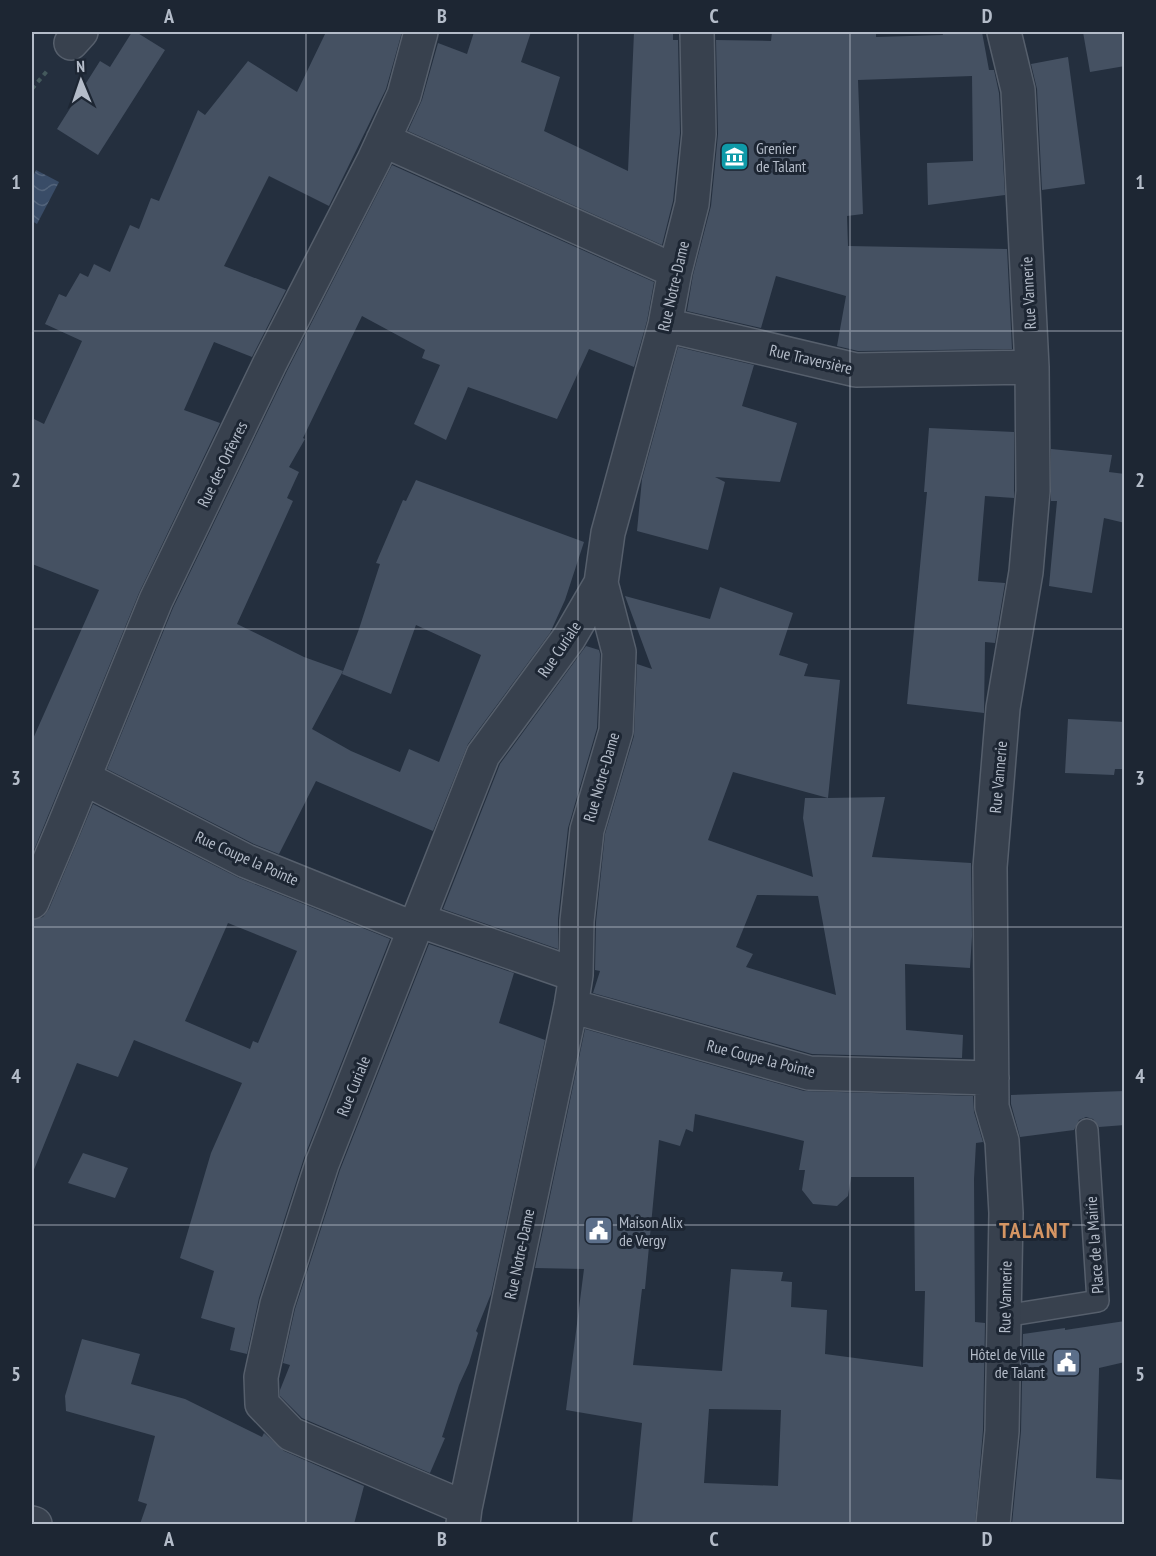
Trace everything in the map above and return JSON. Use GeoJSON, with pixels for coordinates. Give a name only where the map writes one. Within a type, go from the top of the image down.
{"type":"FeatureCollection","features":[{"type":"Feature","properties":{"kind":"street","name":"Rue des Orfèvres"},"geometry":{"type":"LineString","coordinates":[[32,902],[156,600],[270,363],[384,140],[404,95],[421,32]]}},
{"type":"Feature","properties":{"kind":"street","name":"Rue Notre-Dame"},"geometry":{"type":"LineString","coordinates":[[464,1516],[574,991],[577,921],[587,830],[616,731],[619,652],[601,583],[608,533],[665,325],[675,271],[693,204],[698,145],[697,32]]}},
{"type":"Feature","properties":{"kind":"street","name":"Rue Vannerie"},"geometry":{"type":"LineString","coordinates":[[993,1524],[1002,1431],[1005,1189],[1002,1142],[992,1107],[990,867],[1003,708],[1026,572],[1034,491],[1032,367],[1018,90],[1004,32]]}},
{"type":"Feature","properties":{"kind":"street"},"geometry":{"type":"LineString","coordinates":[[384,140],[675,271]]}},
{"type":"Feature","properties":{"kind":"street","name":"Rue Traversière"},"geometry":{"type":"LineString","coordinates":[[665,325],[855,370],[1032,367]]}},
{"type":"Feature","properties":{"kind":"street","name":"Rue Curiale"},"geometry":{"type":"LineString","coordinates":[[464,1516],[291,1434],[262,1404],[261,1377],[277,1304],[322,1164],[483,755],[569,638],[601,583]]}},
{"type":"Feature","properties":{"kind":"street","name":"Rue Coupe la Pointe"},"geometry":{"type":"LineString","coordinates":[[84,778],[246,861],[417,924],[574,991],[809,1073],[992,1078]]}},
{"type":"Feature","properties":{"kind":"lane","name":"Place de la Mairie"},"geometry":{"type":"LineString","coordinates":[[1004,1316],[1098,1301],[1087,1130]]}},
{"type":"Feature","properties":{"kind":"water"},"geometry":{"type":"Polygon","coordinates":[[[36,170],[59,182],[37,224],[32,221],[32,179],[36,170]]]}},
{"type":"Feature","properties":{"kind":"building"},"geometry":{"type":"Polygon","coordinates":[[[132,32],[136,32],[165,50],[98,155],[57,129],[100,61],[110,67],[132,32]]]}},
{"type":"Feature","properties":{"kind":"building"},"geometry":{"type":"Polygon","coordinates":[[[326,32],[402,32],[386,89],[329,206],[269,176],[224,266],[286,290],[252,357],[214,342],[184,410],[220,423],[139,593],[32,855],[32,741],[99,590],[32,564],[32,418],[44,424],[82,341],[45,324],[59,294],[66,297],[80,273],[88,277],[94,264],[110,272],[130,225],[139,229],[151,198],[159,201],[198,110],[205,115],[248,61],[297,92],[326,32]]]}},
{"type":"Feature","properties":{"kind":"building"},"geometry":{"type":"Polygon","coordinates":[[[474,32],[531,32],[521,62],[560,77],[544,131],[628,171],[634,32],[673,32],[673,40],[678,40],[680,133],[673,201],[662,245],[408,131],[422,100],[438,43],[467,54],[474,32]]]}},
{"type":"Feature","properties":{"kind":"building"},"geometry":{"type":"Polygon","coordinates":[[[772,32],[876,32],[876,37],[943,35],[942,32],[982,32],[989,70],[994,70],[999,93],[1005,195],[928,205],[927,163],[973,161],[972,76],[858,80],[863,214],[847,216],[848,246],[1007,249],[1012,349],[858,351],[837,346],[846,296],[776,276],[761,328],[687,311],[693,275],[711,206],[718,134],[716,40],[771,41],[772,32]]]}},
{"type":"Feature","properties":{"kind":"building"},"geometry":{"type":"Polygon","coordinates":[[[1083,32],[1125,32],[1125,66],[1090,72],[1083,32]]]}},
{"type":"Feature","properties":{"kind":"building"},"geometry":{"type":"Polygon","coordinates":[[[1068,57],[1085,184],[1042,190],[1037,89],[1031,64],[1068,57]]]}},
{"type":"Feature","properties":{"kind":"building"},"geometry":{"type":"Polygon","coordinates":[[[392,165],[654,282],[647,321],[634,367],[589,349],[557,419],[468,387],[446,440],[414,424],[440,365],[422,358],[425,350],[362,316],[303,438],[305,439],[289,467],[299,472],[287,498],[293,501],[237,624],[304,657],[343,671],[312,729],[351,751],[400,772],[409,749],[439,762],[481,655],[416,625],[391,694],[342,674],[380,564],[376,563],[403,500],[406,501],[416,480],[584,542],[565,600],[550,633],[468,744],[433,831],[316,781],[279,854],[254,844],[107,769],[173,608],[287,371],[392,165]]]}},
{"type":"Feature","properties":{"kind":"building"},"geometry":{"type":"Polygon","coordinates":[[[678,347],[754,365],[742,406],[797,423],[780,482],[715,477],[725,482],[708,550],[637,531],[642,479],[678,347]]]}},
{"type":"Feature","properties":{"kind":"building"},"geometry":{"type":"Polygon","coordinates":[[[929,428],[1014,432],[1014,498],[985,496],[978,581],[1005,583],[995,643],[985,642],[984,713],[907,704],[927,492],[924,492],[929,428]]]}},
{"type":"Feature","properties":{"kind":"building"},"geometry":{"type":"Polygon","coordinates":[[[1051,449],[1112,455],[1109,472],[1125,474],[1125,523],[1104,518],[1092,593],[1049,586],[1057,501],[1051,501],[1051,449]]]}},
{"type":"Feature","properties":{"kind":"building"},"geometry":{"type":"Polygon","coordinates":[[[720,587],[793,613],[779,655],[808,664],[804,676],[840,680],[828,798],[885,797],[872,857],[971,863],[970,968],[905,964],[906,1030],[963,1035],[962,1058],[812,1054],[593,993],[600,971],[595,970],[596,922],[605,834],[634,736],[637,664],[652,669],[625,596],[710,619],[720,587]],[[733,772],[708,840],[813,877],[803,818],[805,798],[828,798],[733,772]],[[757,895],[736,947],[753,954],[746,967],[836,995],[818,896],[757,895]]]}},
{"type":"Feature","properties":{"kind":"building"},"geometry":{"type":"Polygon","coordinates":[[[586,646],[599,650],[600,654],[597,728],[568,828],[558,919],[558,949],[443,909],[500,764],[586,646]]]}},
{"type":"Feature","properties":{"kind":"building"},"geometry":{"type":"Polygon","coordinates":[[[1068,719],[1125,722],[1125,769],[1115,769],[1114,775],[1065,773],[1068,719]]]}},
{"type":"Feature","properties":{"kind":"building"},"geometry":{"type":"Polygon","coordinates":[[[93,804],[239,878],[390,939],[304,1158],[259,1298],[247,1354],[230,1350],[235,1328],[201,1318],[214,1271],[180,1258],[211,1153],[242,1083],[134,1040],[118,1077],[77,1063],[32,1171],[32,920],[43,917],[49,909],[93,804]],[[228,923],[185,1021],[250,1049],[253,1041],[258,1043],[297,951],[228,923]]]}},
{"type":"Feature","properties":{"kind":"building"},"geometry":{"type":"Polygon","coordinates":[[[429,944],[514,973],[499,1023],[545,1040],[491,1294],[476,1331],[478,1333],[469,1363],[459,1385],[442,1437],[445,1438],[430,1473],[302,1418],[280,1396],[280,1390],[290,1365],[283,1363],[295,1309],[340,1170],[429,944]]]}},
{"type":"Feature","properties":{"kind":"building"},"geometry":{"type":"Polygon","coordinates":[[[585,1029],[804,1091],[973,1096],[974,1112],[983,1142],[976,1143],[974,1179],[975,1322],[985,1323],[983,1430],[975,1524],[632,1524],[642,1423],[566,1410],[584,1269],[535,1268],[585,1029]],[[695,1114],[693,1132],[686,1129],[680,1146],[659,1140],[645,1289],[642,1289],[633,1365],[722,1371],[731,1269],[783,1272],[781,1281],[792,1282],[791,1307],[827,1310],[825,1354],[923,1367],[925,1291],[915,1291],[914,1177],[851,1177],[848,1196],[837,1206],[813,1204],[802,1190],[805,1170],[799,1170],[804,1141],[695,1114]],[[709,1409],[704,1483],[778,1486],[781,1410],[709,1409]]]}},
{"type":"Feature","properties":{"kind":"building"},"geometry":{"type":"Polygon","coordinates":[[[1125,1091],[1125,1125],[1099,1127],[1093,1119],[1086,1117],[1079,1120],[1074,1130],[1020,1137],[1011,1104],[1011,1095],[1125,1091]]]}},
{"type":"Feature","properties":{"kind":"building"},"geometry":{"type":"Polygon","coordinates":[[[83,1153],[128,1168],[115,1198],[68,1183],[83,1153]]]}},
{"type":"Feature","properties":{"kind":"building"},"geometry":{"type":"Polygon","coordinates":[[[1125,1321],[1125,1362],[1099,1368],[1096,1478],[1125,1480],[1125,1524],[1012,1524],[1021,1431],[1023,1334],[1125,1321]]]}},
{"type":"Feature","properties":{"kind":"building"},"geometry":{"type":"Polygon","coordinates":[[[82,1339],[140,1354],[131,1384],[185,1399],[262,1437],[264,1433],[284,1451],[364,1486],[354,1524],[140,1524],[147,1504],[138,1501],[155,1436],[66,1411],[65,1396],[82,1339]]]}},
{"type":"Feature","properties":{"kind":"place","name":"Grenier de Talant"},"geometry":{"type":"Point","coordinates":[735,157]}},
{"type":"Feature","properties":{"kind":"place","name":"Maison Alix de Vergy"},"geometry":{"type":"Point","coordinates":[598,1231]}},
{"type":"Feature","properties":{"kind":"place","name":"Hôtel de Ville de Talant"},"geometry":{"type":"Point","coordinates":[1066,1363]}},
{"type":"Feature","properties":{"kind":"district","name":"TALANT"},"geometry":{"type":"Point","coordinates":[1035,1230]}}]}
